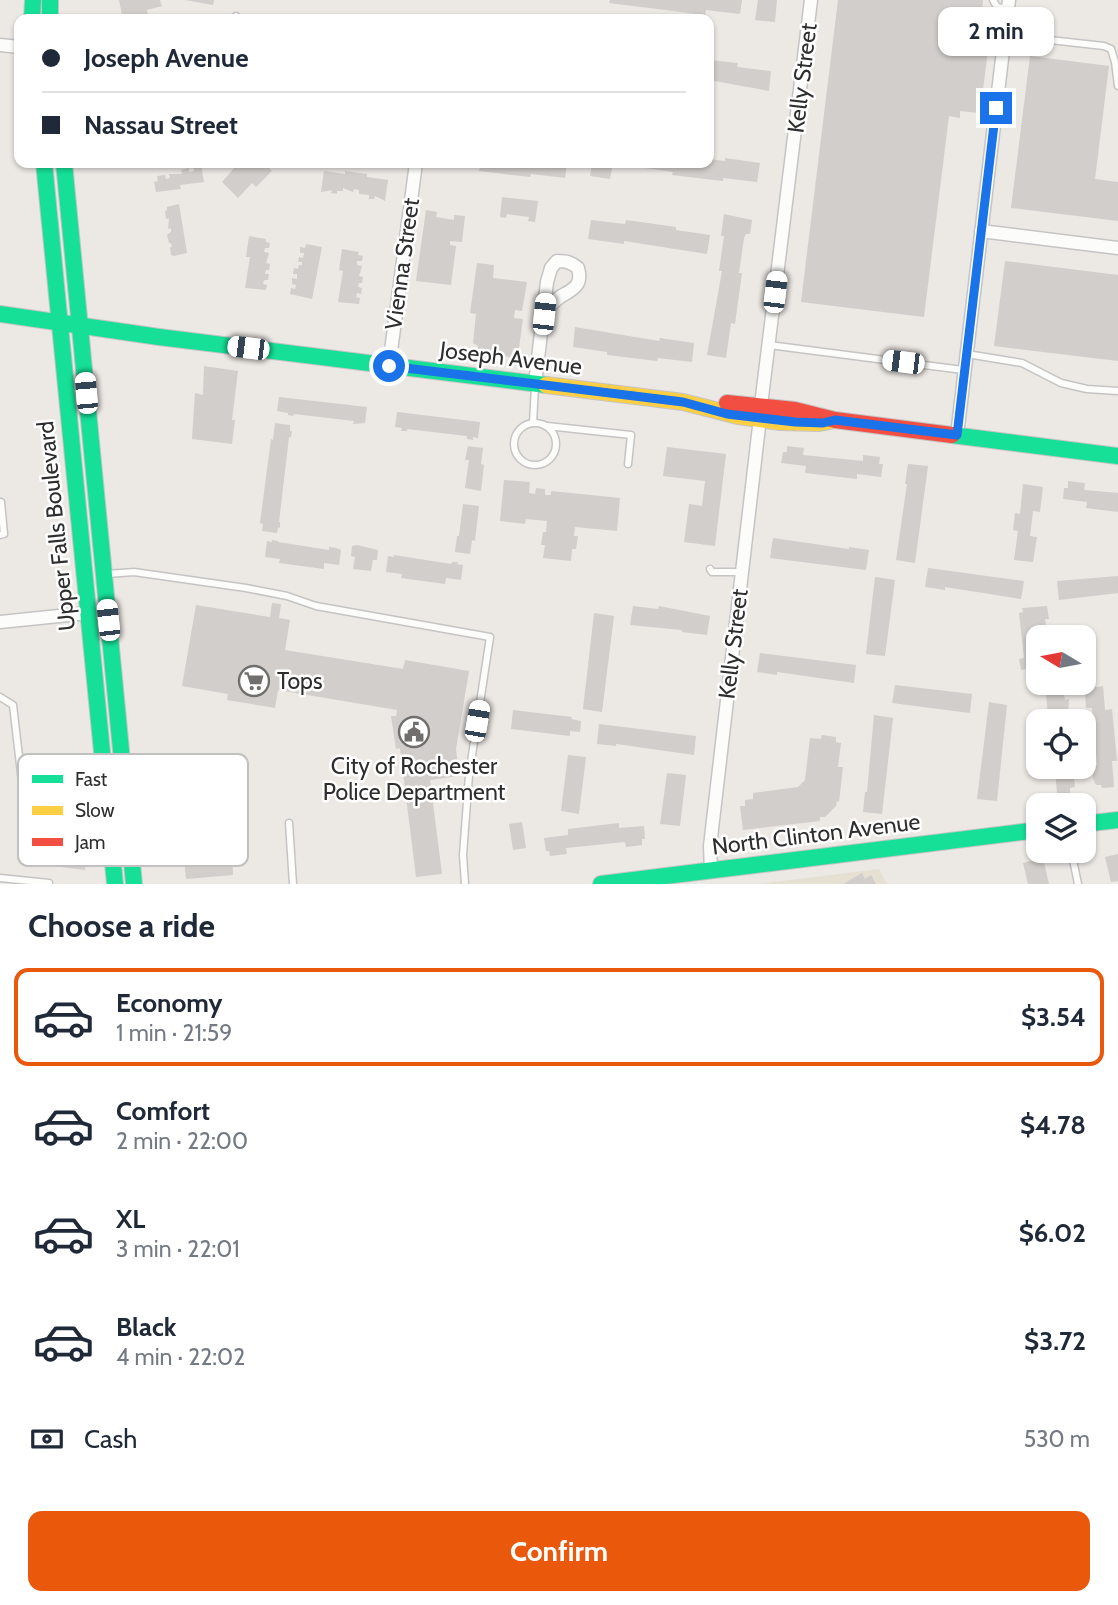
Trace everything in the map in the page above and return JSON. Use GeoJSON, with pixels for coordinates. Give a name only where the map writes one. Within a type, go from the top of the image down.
{"type":"FeatureCollection","features":[{"type":"Feature","properties":{"kind":"main road","name":"Upper Falls Boulevard"},"geometry":{"type":"LineString","coordinates":[[44,168],[102,754]]}},
{"type":"Feature","properties":{"kind":"main road","name":"Upper Falls Boulevard"},"geometry":{"type":"LineString","coordinates":[[64,168],[121,754]]}},
{"type":"Feature","properties":{"kind":"main road","name":"Joseph Avenue"},"geometry":{"type":"LineString","coordinates":[[0,314],[760,412],[806,412],[835,420],[1118,456]]}},
{"type":"Feature","properties":{"kind":"main road"},"geometry":{"type":"LineString","coordinates":[[1096,823],[1118,820]]}},
{"type":"Feature","properties":{"kind":"main road","name":"North Clinton Avenue"},"geometry":{"type":"LineString","coordinates":[[601,884],[1026,832]]}},
{"type":"Feature","properties":{"kind":"main road","name":"Upper Falls Boulevard"},"geometry":{"type":"LineString","coordinates":[[113,866],[115,884]]}},
{"type":"Feature","properties":{"kind":"main road","name":"Upper Falls Boulevard"},"geometry":{"type":"LineString","coordinates":[[132,866],[134,884]]}},
{"type":"Feature","properties":{"kind":"street","name":"Kelly Street"},"geometry":{"type":"LineString","coordinates":[[711,871],[710,846],[811,0]]}},
{"type":"Feature","properties":{"kind":"street"},"geometry":{"type":"LineString","coordinates":[[957,435],[1008,5]]}},
{"type":"Feature","properties":{"kind":"street","name":"Vienna Street"},"geometry":{"type":"LineString","coordinates":[[389,366],[415,168]]}},
{"type":"Feature","properties":{"kind":"street"},"geometry":{"type":"LineString","coordinates":[[981,231],[1118,248]]}},
{"type":"Feature","properties":{"kind":"street"},"geometry":{"type":"LineString","coordinates":[[535,384],[544,314]]}},
{"type":"Feature","properties":{"kind":"street"},"geometry":{"type":"LineString","coordinates":[[0,622],[88,613]]}},
{"type":"Feature","properties":{"kind":"lane"},"geometry":{"type":"LineString","coordinates":[[993,0],[993,4],[997,6],[1008,5]]}},
{"type":"Feature","properties":{"kind":"lane"},"geometry":{"type":"LineString","coordinates":[[1005,35],[1111,49],[1118,86]]}},
{"type":"Feature","properties":{"kind":"lane"},"geometry":{"type":"LineString","coordinates":[[769,345],[963,370]]}},
{"type":"Feature","properties":{"kind":"lane"},"geometry":{"type":"LineString","coordinates":[[965,354],[1022,363],[1061,383],[1087,389],[1118,391]]}},
{"type":"Feature","properties":{"kind":"lane"},"geometry":{"type":"LineString","coordinates":[[533,423],[535,384]]}},
{"type":"Feature","properties":{"kind":"lane"},"geometry":{"type":"LineString","coordinates":[[545,426],[553,432],[555,452],[546,461],[532,464],[520,458],[514,444],[519,431],[533,423],[631,435],[628,464]]}},
{"type":"Feature","properties":{"kind":"lane"},"geometry":{"type":"LineString","coordinates":[[0,535],[4,534],[1,502]]}},
{"type":"Feature","properties":{"kind":"lane"},"geometry":{"type":"LineString","coordinates":[[724,571],[742,572]]}},
{"type":"Feature","properties":{"kind":"lane"},"geometry":{"type":"LineString","coordinates":[[84,576],[134,572],[246,588],[287,596],[316,606],[490,637],[468,782],[463,855],[465,884]]}},
{"type":"Feature","properties":{"kind":"lane"},"geometry":{"type":"LineString","coordinates":[[0,697],[13,705],[19,754]]}},
{"type":"Feature","properties":{"kind":"lane"},"geometry":{"type":"LineString","coordinates":[[289,823],[293,884]]}},
{"type":"Feature","properties":{"kind":"lane"},"geometry":{"type":"LineString","coordinates":[[1074,863],[1078,884]]}},
{"type":"Feature","properties":{"kind":"lane"},"geometry":{"type":"LineString","coordinates":[[0,878],[49,883]]}},
{"type":"Feature","properties":{"kind":"shaded area"},"geometry":{"type":"Polygon","coordinates":[[[879,869],[887,884],[758,884],[879,869]]]}},
{"type":"Feature","properties":{"kind":"building"},"geometry":{"type":"Polygon","coordinates":[[[119,0],[160,0],[162,6],[147,10],[148,14],[122,14],[119,0]]]}},
{"type":"Feature","properties":{"kind":"building"},"geometry":{"type":"Polygon","coordinates":[[[185,0],[214,0],[213,5],[185,0]]]}},
{"type":"Feature","properties":{"kind":"building"},"geometry":{"type":"Polygon","coordinates":[[[610,0],[742,0],[740,14],[706,10],[705,14],[697,14],[609,3],[610,0]]]}},
{"type":"Feature","properties":{"kind":"building"},"geometry":{"type":"Polygon","coordinates":[[[758,0],[777,0],[775,22],[755,20],[758,0]]]}},
{"type":"Feature","properties":{"kind":"building"},"geometry":{"type":"Polygon","coordinates":[[[838,0],[983,0],[980,34],[990,35],[980,113],[960,111],[960,118],[949,116],[924,317],[801,302],[838,0]]]}},
{"type":"Feature","properties":{"kind":"building"},"geometry":{"type":"Polygon","coordinates":[[[1030,56],[1109,66],[1095,179],[1118,182],[1118,221],[1011,208],[1030,56]]]}},
{"type":"Feature","properties":{"kind":"building"},"geometry":{"type":"Polygon","coordinates":[[[714,61],[738,63],[737,67],[771,71],[769,91],[714,81],[714,61]]]}},
{"type":"Feature","properties":{"kind":"building"},"geometry":{"type":"Polygon","coordinates":[[[725,158],[760,163],[757,182],[672,175],[673,172],[645,168],[714,168],[714,160],[725,161],[725,158]]]}},
{"type":"Feature","properties":{"kind":"building"},"geometry":{"type":"Polygon","coordinates":[[[189,168],[189,172],[194,171],[193,168],[202,168],[204,182],[180,185],[181,189],[156,192],[154,182],[158,181],[157,176],[165,175],[166,179],[170,178],[169,174],[182,174],[181,170],[189,168]]]}},
{"type":"Feature","properties":{"kind":"building"},"geometry":{"type":"Polygon","coordinates":[[[234,168],[269,168],[272,171],[256,187],[252,183],[238,198],[222,182],[234,168]]]}},
{"type":"Feature","properties":{"kind":"building"},"geometry":{"type":"Polygon","coordinates":[[[480,168],[566,168],[565,178],[479,171],[480,168]]]}},
{"type":"Feature","properties":{"kind":"building"},"geometry":{"type":"Polygon","coordinates":[[[591,168],[612,168],[610,179],[590,176],[591,168]]]}},
{"type":"Feature","properties":{"kind":"building"},"geometry":{"type":"Polygon","coordinates":[[[324,171],[367,174],[367,177],[388,180],[385,201],[375,196],[374,199],[369,199],[369,195],[359,194],[359,190],[354,189],[353,192],[343,188],[343,191],[337,191],[337,194],[331,193],[332,190],[321,192],[324,171]]]}},
{"type":"Feature","properties":{"kind":"building"},"geometry":{"type":"Polygon","coordinates":[[[502,197],[538,201],[535,222],[528,221],[529,217],[507,214],[506,218],[500,217],[502,197]]]}},
{"type":"Feature","properties":{"kind":"building"},"geometry":{"type":"Polygon","coordinates":[[[179,204],[187,253],[174,256],[171,255],[172,247],[167,235],[171,228],[168,229],[169,218],[166,219],[165,211],[167,207],[179,204]]]}},
{"type":"Feature","properties":{"kind":"building"},"geometry":{"type":"Polygon","coordinates":[[[426,210],[437,212],[436,217],[454,220],[454,215],[465,216],[462,242],[450,241],[450,245],[456,246],[451,285],[416,281],[426,210]]]}},
{"type":"Feature","properties":{"kind":"building"},"geometry":{"type":"Polygon","coordinates":[[[724,214],[752,220],[750,234],[746,234],[744,238],[735,324],[731,323],[726,358],[707,355],[722,271],[719,271],[724,214]]]}},
{"type":"Feature","properties":{"kind":"building"},"geometry":{"type":"Polygon","coordinates":[[[591,220],[625,224],[626,220],[710,235],[707,254],[624,241],[624,244],[588,239],[591,220]]]}},
{"type":"Feature","properties":{"kind":"building"},"geometry":{"type":"Polygon","coordinates":[[[249,236],[266,239],[266,242],[270,243],[264,252],[269,253],[266,263],[270,264],[265,274],[269,274],[268,280],[264,280],[263,284],[267,285],[266,290],[245,288],[250,257],[246,257],[249,236]]]}},
{"type":"Feature","properties":{"kind":"building"},"geometry":{"type":"Polygon","coordinates":[[[306,244],[322,247],[312,299],[290,294],[291,288],[295,289],[296,285],[292,284],[292,278],[297,279],[297,274],[293,274],[294,268],[298,269],[299,265],[302,265],[302,262],[298,262],[304,253],[300,253],[300,247],[305,248],[306,244]]]}},
{"type":"Feature","properties":{"kind":"building"},"geometry":{"type":"Polygon","coordinates":[[[342,249],[359,252],[358,255],[363,256],[362,261],[357,261],[357,265],[362,266],[359,276],[363,277],[358,287],[362,288],[361,294],[357,293],[356,297],[360,298],[359,304],[338,302],[343,271],[339,270],[342,249]]]}},
{"type":"Feature","properties":{"kind":"building"},"geometry":{"type":"Polygon","coordinates":[[[1005,261],[1118,275],[1118,361],[994,346],[1005,261]]]}},
{"type":"Feature","properties":{"kind":"building"},"geometry":{"type":"Polygon","coordinates":[[[477,263],[494,265],[493,278],[527,282],[522,311],[515,310],[514,318],[523,319],[519,348],[513,349],[511,357],[478,353],[478,346],[473,343],[476,314],[470,313],[477,263]]]}},
{"type":"Feature","properties":{"kind":"building"},"geometry":{"type":"Polygon","coordinates":[[[575,327],[659,341],[660,338],[694,343],[692,362],[607,355],[607,352],[573,347],[575,327]]]}},
{"type":"Feature","properties":{"kind":"building"},"geometry":{"type":"Polygon","coordinates":[[[204,366],[238,371],[232,444],[192,439],[195,393],[203,395],[204,366]]]}},
{"type":"Feature","properties":{"kind":"building"},"geometry":{"type":"Polygon","coordinates":[[[279,397],[367,407],[365,423],[353,424],[354,421],[288,415],[277,411],[279,397]]]}},
{"type":"Feature","properties":{"kind":"building"},"geometry":{"type":"Polygon","coordinates":[[[397,412],[480,422],[478,438],[473,437],[473,440],[467,439],[467,436],[407,429],[401,431],[402,428],[395,427],[397,412]]]}},
{"type":"Feature","properties":{"kind":"building"},"geometry":{"type":"Polygon","coordinates":[[[275,423],[290,425],[292,431],[289,437],[280,528],[278,527],[277,533],[262,531],[263,524],[260,523],[275,423]]]}},
{"type":"Feature","properties":{"kind":"building"},"geometry":{"type":"Polygon","coordinates":[[[468,446],[483,448],[481,491],[465,488],[468,446]]]}},
{"type":"Feature","properties":{"kind":"building"},"geometry":{"type":"Polygon","coordinates":[[[787,446],[804,448],[803,455],[863,461],[863,455],[880,457],[879,464],[883,464],[881,477],[857,474],[857,479],[805,473],[806,466],[781,463],[787,446]]]}},
{"type":"Feature","properties":{"kind":"building"},"geometry":{"type":"Polygon","coordinates":[[[667,447],[726,454],[715,546],[684,542],[689,504],[702,506],[705,481],[663,476],[667,447]]]}},
{"type":"Feature","properties":{"kind":"building"},"geometry":{"type":"Polygon","coordinates":[[[908,464],[928,466],[915,563],[896,560],[908,464]]]}},
{"type":"Feature","properties":{"kind":"building"},"geometry":{"type":"Polygon","coordinates":[[[504,480],[530,482],[529,493],[535,494],[536,488],[545,489],[545,495],[551,495],[551,491],[620,498],[617,531],[575,527],[574,536],[578,536],[576,549],[572,549],[571,561],[543,558],[545,545],[541,545],[547,521],[526,519],[525,524],[500,521],[504,480]]]}},
{"type":"Feature","properties":{"kind":"building"},"geometry":{"type":"Polygon","coordinates":[[[1068,481],[1085,483],[1084,490],[1118,493],[1118,512],[1086,508],[1087,502],[1063,499],[1068,481]]]}},
{"type":"Feature","properties":{"kind":"building"},"geometry":{"type":"Polygon","coordinates":[[[1023,484],[1043,487],[1040,512],[1033,511],[1030,536],[1037,537],[1033,562],[1014,560],[1018,531],[1013,530],[1015,513],[1020,514],[1023,484]]]}},
{"type":"Feature","properties":{"kind":"building"},"geometry":{"type":"Polygon","coordinates":[[[463,504],[479,506],[475,541],[472,540],[470,554],[455,552],[463,504]]]}},
{"type":"Feature","properties":{"kind":"building"},"geometry":{"type":"Polygon","coordinates":[[[773,538],[869,550],[866,570],[770,558],[773,538]]]}},
{"type":"Feature","properties":{"kind":"building"},"geometry":{"type":"Polygon","coordinates":[[[267,541],[329,550],[329,547],[336,548],[341,550],[339,565],[324,563],[324,569],[279,563],[280,559],[265,557],[267,541]]]}},
{"type":"Feature","properties":{"kind":"building"},"geometry":{"type":"Polygon","coordinates":[[[352,546],[378,550],[377,560],[373,560],[371,571],[353,569],[355,557],[351,556],[352,546]]]}},
{"type":"Feature","properties":{"kind":"building"},"geometry":{"type":"Polygon","coordinates":[[[388,556],[451,564],[458,562],[457,564],[463,565],[461,580],[446,578],[445,584],[401,578],[402,574],[386,572],[388,556]]]}},
{"type":"Feature","properties":{"kind":"building"},"geometry":{"type":"Polygon","coordinates":[[[928,568],[1024,581],[1021,599],[945,587],[945,590],[925,587],[928,568]]]}},
{"type":"Feature","properties":{"kind":"building"},"geometry":{"type":"Polygon","coordinates":[[[1118,576],[1118,593],[1059,600],[1057,581],[1118,576]]]}},
{"type":"Feature","properties":{"kind":"building"},"geometry":{"type":"Polygon","coordinates":[[[875,577],[895,580],[885,656],[866,654],[875,577]]]}},
{"type":"Feature","properties":{"kind":"building"},"geometry":{"type":"Polygon","coordinates":[[[272,603],[281,604],[279,618],[290,620],[285,650],[403,669],[405,660],[469,671],[456,749],[459,776],[430,780],[442,874],[416,877],[400,748],[396,749],[391,716],[396,716],[397,710],[278,690],[275,708],[227,700],[228,694],[182,686],[196,605],[270,617],[272,603]]]}},
{"type":"Feature","properties":{"kind":"building"},"geometry":{"type":"Polygon","coordinates":[[[633,606],[658,609],[659,606],[710,616],[707,635],[630,625],[633,606]]]}},
{"type":"Feature","properties":{"kind":"building"},"geometry":{"type":"Polygon","coordinates":[[[1047,606],[1049,619],[1045,619],[1046,625],[1026,625],[1026,669],[1021,670],[1019,659],[1024,658],[1019,613],[1023,612],[1022,608],[1047,606]]]}},
{"type":"Feature","properties":{"kind":"building"},"geometry":{"type":"Polygon","coordinates":[[[594,613],[614,616],[602,712],[583,709],[594,613]]]}},
{"type":"Feature","properties":{"kind":"building"},"geometry":{"type":"Polygon","coordinates":[[[760,653],[856,665],[854,683],[777,672],[777,675],[757,672],[760,653]]]}},
{"type":"Feature","properties":{"kind":"building"},"geometry":{"type":"Polygon","coordinates":[[[895,685],[972,694],[970,713],[892,703],[895,685]]]}},
{"type":"Feature","properties":{"kind":"building"},"geometry":{"type":"Polygon","coordinates":[[[1103,686],[1105,710],[1112,709],[1117,761],[1112,761],[1114,787],[1102,788],[1101,785],[1096,785],[1093,779],[1096,779],[1097,765],[1096,709],[1086,708],[1085,695],[1096,695],[1096,687],[1103,686]]]}},
{"type":"Feature","properties":{"kind":"building"},"geometry":{"type":"Polygon","coordinates":[[[1046,695],[1064,695],[1065,700],[1069,699],[1068,709],[1047,709],[1046,695]]]}},
{"type":"Feature","properties":{"kind":"building"},"geometry":{"type":"Polygon","coordinates":[[[989,702],[1007,705],[997,801],[977,799],[989,702]]]}},
{"type":"Feature","properties":{"kind":"building"},"geometry":{"type":"Polygon","coordinates":[[[513,710],[572,717],[571,719],[581,721],[580,732],[570,731],[570,736],[511,729],[513,710]]]}},
{"type":"Feature","properties":{"kind":"building"},"geometry":{"type":"Polygon","coordinates":[[[874,715],[893,718],[882,814],[863,812],[874,715]]]}},
{"type":"Feature","properties":{"kind":"building"},"geometry":{"type":"Polygon","coordinates":[[[599,724],[696,736],[694,755],[616,744],[597,744],[599,724]]]}},
{"type":"Feature","properties":{"kind":"building"},"geometry":{"type":"Polygon","coordinates":[[[822,735],[836,737],[836,742],[841,743],[838,767],[843,767],[839,802],[837,801],[836,806],[825,817],[820,817],[820,821],[743,830],[740,806],[745,806],[745,800],[753,799],[753,793],[798,787],[805,780],[810,738],[821,739],[822,735]]]}},
{"type":"Feature","properties":{"kind":"building"},"geometry":{"type":"Polygon","coordinates":[[[568,755],[586,757],[579,814],[561,811],[568,755]]]}},
{"type":"Feature","properties":{"kind":"building"},"geometry":{"type":"Polygon","coordinates":[[[667,773],[686,775],[680,826],[660,824],[667,773]]]}},
{"type":"Feature","properties":{"kind":"building"},"geometry":{"type":"Polygon","coordinates":[[[1056,779],[1074,779],[1075,787],[1070,788],[1070,793],[1057,793],[1056,779]]]}},
{"type":"Feature","properties":{"kind":"building"},"geometry":{"type":"Polygon","coordinates":[[[522,822],[526,848],[513,850],[509,824],[522,822]]]}},
{"type":"Feature","properties":{"kind":"building"},"geometry":{"type":"Polygon","coordinates":[[[619,823],[619,828],[644,826],[645,839],[642,839],[642,845],[626,847],[625,842],[566,848],[567,854],[550,856],[549,851],[546,851],[544,838],[568,835],[568,829],[619,823]]]}},
{"type":"Feature","properties":{"kind":"building"},"geometry":{"type":"Polygon","coordinates":[[[1118,854],[1118,881],[1111,882],[1105,857],[1118,854]]]}},
{"type":"Feature","properties":{"kind":"building"},"geometry":{"type":"Polygon","coordinates":[[[1023,863],[1044,863],[1049,884],[1028,884],[1023,863]]]}},
{"type":"Feature","properties":{"kind":"building"},"geometry":{"type":"Polygon","coordinates":[[[61,866],[86,866],[85,870],[61,866]]]}},
{"type":"Feature","properties":{"kind":"building"},"geometry":{"type":"Polygon","coordinates":[[[185,866],[233,866],[233,875],[186,879],[185,866]]]}},
{"type":"Feature","properties":{"kind":"building"},"geometry":{"type":"Polygon","coordinates":[[[862,873],[865,879],[871,875],[876,884],[843,884],[862,873]]]}},
{"type":"Feature","properties":{"kind":"traffic: fast"},"geometry":{"type":"LineString","coordinates":[[32,14],[33,0]]}},
{"type":"Feature","properties":{"kind":"traffic: fast"},"geometry":{"type":"LineString","coordinates":[[50,0],[50,14]]}},
{"type":"Feature","properties":{"kind":"traffic: fast"},"geometry":{"type":"LineString","coordinates":[[44,168],[102,754]]}},
{"type":"Feature","properties":{"kind":"traffic: fast"},"geometry":{"type":"LineString","coordinates":[[64,168],[121,754]]}},
{"type":"Feature","properties":{"kind":"traffic: fast"},"geometry":{"type":"LineString","coordinates":[[0,314],[159,337],[546,385]]}},
{"type":"Feature","properties":{"kind":"traffic: fast"},"geometry":{"type":"LineString","coordinates":[[952,435],[1118,456]]}},
{"type":"Feature","properties":{"kind":"traffic: fast"},"geometry":{"type":"LineString","coordinates":[[1096,823],[1118,820]]}},
{"type":"Feature","properties":{"kind":"traffic: fast"},"geometry":{"type":"LineString","coordinates":[[601,884],[1026,831]]}},
{"type":"Feature","properties":{"kind":"traffic: fast"},"geometry":{"type":"LineString","coordinates":[[113,866],[115,884]]}},
{"type":"Feature","properties":{"kind":"traffic: fast"},"geometry":{"type":"LineString","coordinates":[[132,866],[134,884]]}},
{"type":"Feature","properties":{"kind":"traffic: slow"},"geometry":{"type":"LineString","coordinates":[[546,385],[683,402],[738,416],[780,422],[819,423],[835,420]]}},
{"type":"Feature","properties":{"kind":"traffic: jam"},"geometry":{"type":"LineString","coordinates":[[727,403],[795,410],[835,420],[952,435]]}},
{"type":"Feature","properties":{"kind":"place","name":"Tops"},"geometry":{"type":"Point","coordinates":[254,681]}},
{"type":"Feature","properties":{"kind":"place","name":"City of Rochester Police Department"},"geometry":{"type":"Point","coordinates":[414,732]}},
{"type":"Feature","properties":{"kind":"route"},"geometry":{"type":"LineString","coordinates":[[389,366],[683,402],[727,414],[795,422],[823,423],[835,420],[957,435],[996,108]]}}]}
